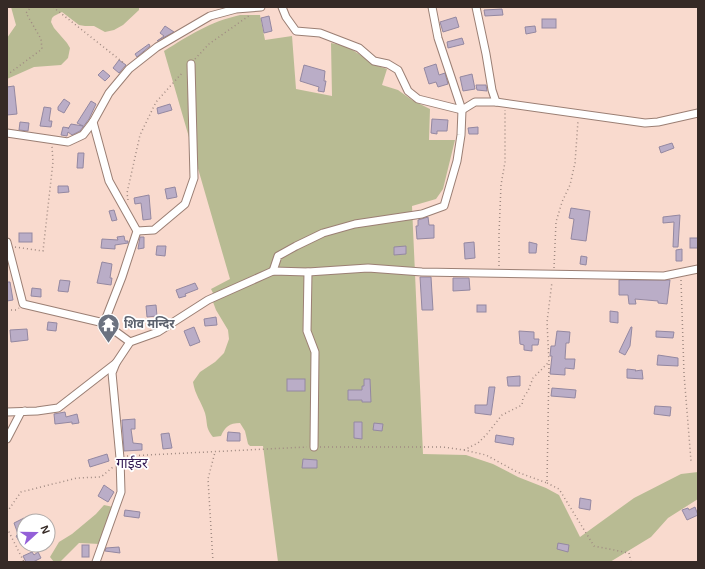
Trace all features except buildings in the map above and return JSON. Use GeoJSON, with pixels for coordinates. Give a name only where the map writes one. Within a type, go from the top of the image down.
{"type":"FeatureCollection","features":[{"type":"Feature","properties":{"kind":"street"},"geometry":{"type":"LineString","coordinates":[[282,7],[286,17],[296,31],[320,33],[360,48],[374,61],[388,64],[398,70],[408,91],[418,99],[462,110],[475,102],[496,102],[645,123],[658,122],[698,112]]}},
{"type":"Feature","properties":{"kind":"street"},"geometry":{"type":"LineString","coordinates":[[272,271],[278,256],[323,233],[355,224],[422,214],[444,206],[457,161],[461,135],[462,110],[438,38],[432,7]]}},
{"type":"Feature","properties":{"kind":"street"},"geometry":{"type":"LineString","coordinates":[[476,7],[492,90],[496,102]]}},
{"type":"Feature","properties":{"kind":"street"},"geometry":{"type":"LineString","coordinates":[[7,133],[51,141],[68,142],[83,135],[109,93],[129,69],[157,47],[210,16],[236,9],[258,9]]}},
{"type":"Feature","properties":{"kind":"street"},"geometry":{"type":"LineString","coordinates":[[136,231],[154,230],[185,204],[194,178],[191,64]]}},
{"type":"Feature","properties":{"kind":"street"},"geometry":{"type":"LineString","coordinates":[[92,122],[109,181],[136,231],[122,277],[104,323]]}},
{"type":"Feature","properties":{"kind":"street"},"geometry":{"type":"LineString","coordinates":[[8,244],[23,304],[104,323],[130,342]]}},
{"type":"Feature","properties":{"kind":"street"},"geometry":{"type":"LineString","coordinates":[[96,562],[121,492],[120,458],[112,373],[116,363],[130,342],[158,332],[208,300],[272,271],[308,272],[368,268],[422,272],[664,276],[698,269]]}},
{"type":"Feature","properties":{"kind":"street"},"geometry":{"type":"LineString","coordinates":[[308,272],[307,331],[315,352],[314,447]]}},
{"type":"Feature","properties":{"kind":"street"},"geometry":{"type":"LineString","coordinates":[[7,439],[22,412],[58,408],[116,363]]}},
{"type":"Feature","properties":{"kind":"street"},"geometry":{"type":"LineString","coordinates":[[7,412],[37,411]]}},
{"type":"Feature","properties":{"kind":"path"},"geometry":{"type":"LineString","coordinates":[[7,75],[42,49],[42,39],[26,13],[31,7]]}},
{"type":"Feature","properties":{"kind":"path"},"geometry":{"type":"LineString","coordinates":[[72,7],[53,7],[107,51],[122,60],[129,69]]}},
{"type":"Feature","properties":{"kind":"path"},"geometry":{"type":"LineString","coordinates":[[129,205],[127,193],[140,135],[156,102],[209,44],[258,9]]}},
{"type":"Feature","properties":{"kind":"path"},"geometry":{"type":"LineString","coordinates":[[499,274],[501,185],[505,162],[504,103]]}},
{"type":"Feature","properties":{"kind":"path"},"geometry":{"type":"LineString","coordinates":[[547,483],[549,362],[548,322],[556,222],[562,202],[570,185],[574,163],[579,113]]}},
{"type":"Feature","properties":{"kind":"path"},"geometry":{"type":"LineString","coordinates":[[8,244],[44,251],[53,162],[51,141]]}},
{"type":"Feature","properties":{"kind":"path"},"geometry":{"type":"LineString","coordinates":[[688,271],[681,280],[684,374],[691,460]]}},
{"type":"Feature","properties":{"kind":"path"},"geometry":{"type":"LineString","coordinates":[[7,310],[16,310],[23,304]]}},
{"type":"Feature","properties":{"kind":"path"},"geometry":{"type":"LineString","coordinates":[[464,450],[478,443],[502,414],[522,405],[523,398],[528,391],[533,378],[549,362]]}},
{"type":"Feature","properties":{"kind":"path"},"geometry":{"type":"LineString","coordinates":[[7,512],[21,492],[77,478],[101,477],[114,466],[120,458],[124,456],[292,447],[443,447],[486,455],[517,472],[559,489],[594,546],[629,553],[631,562]]}},
{"type":"Feature","properties":{"kind":"path"},"geometry":{"type":"LineString","coordinates":[[214,452],[208,479],[214,562]]}},
{"type":"Feature","properties":{"kind":"path"},"geometry":{"type":"LineString","coordinates":[[7,528],[24,562]]}},
{"type":"Feature","properties":{"kind":"green space"},"geometry":{"type":"Polygon","coordinates":[[[11,7],[139,7],[139,10],[123,25],[114,30],[105,32],[94,26],[79,25],[62,12],[54,16],[51,22],[54,28],[70,48],[68,58],[61,65],[34,67],[7,79],[7,38],[16,25],[11,7]]]}},
{"type":"Feature","properties":{"kind":"green space"},"geometry":{"type":"Polygon","coordinates":[[[240,15],[260,15],[265,40],[292,36],[296,89],[332,96],[331,43],[346,46],[378,66],[387,69],[382,85],[398,90],[412,100],[430,109],[429,140],[455,140],[443,189],[436,199],[412,206],[423,454],[466,455],[493,464],[518,477],[546,488],[559,495],[580,537],[634,498],[681,474],[698,472],[698,499],[668,518],[651,537],[610,562],[278,562],[263,446],[250,446],[248,444],[245,431],[240,423],[230,425],[224,430],[221,436],[213,437],[210,434],[205,413],[194,387],[193,382],[200,372],[215,362],[224,353],[229,339],[228,330],[213,302],[214,295],[211,289],[230,279],[164,51],[191,34],[209,25],[240,15]]]}},
{"type":"Feature","properties":{"kind":"green space"},"geometry":{"type":"Polygon","coordinates":[[[104,505],[113,507],[100,544],[79,543],[60,562],[54,562],[50,557],[52,553],[56,553],[56,547],[59,542],[72,534],[96,514],[104,505]]]}},
{"type":"Feature","properties":{"kind":"place","name":"शिव मन्दिर"},"geometry":{"type":"Point","coordinates":[109,344]}},
{"type":"Feature","properties":{"kind":"district","name":"गाईडर"},"geometry":{"type":"Point","coordinates":[132,463]}}]}
